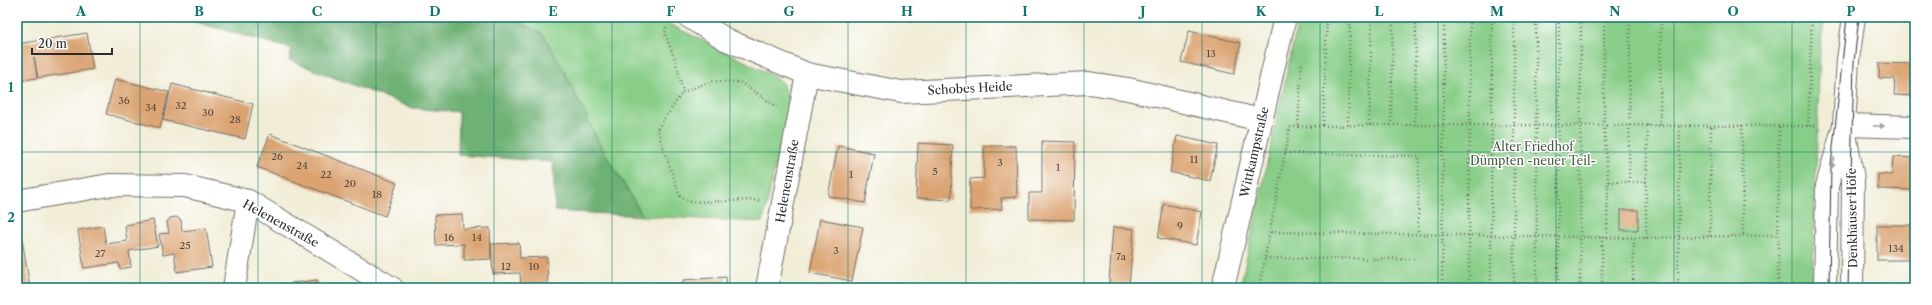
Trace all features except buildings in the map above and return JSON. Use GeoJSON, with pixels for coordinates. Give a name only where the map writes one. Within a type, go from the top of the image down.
{"type":"FeatureCollection","features":[{"type":"Feature","properties":{"kind":"street","name":"Schobes Heide"},"geometry":{"type":"LineString","coordinates":[[688,17],[727,40],[807,74],[901,92],[1089,83],[1128,89],[1261,120]]}},
{"type":"Feature","properties":{"kind":"street","name":"Wittkampstraße"},"geometry":{"type":"LineString","coordinates":[[1224,288],[1285,17]]}},
{"type":"Feature","properties":{"kind":"street","name":"Denkhauser Höfe"},"geometry":{"type":"LineString","coordinates":[[1825,288],[1827,186],[1844,125],[1848,60],[1854,17]]}},
{"type":"Feature","properties":{"kind":"street","name":"Helenenstraße"},"geometry":{"type":"LineString","coordinates":[[767,288],[807,74]]}},
{"type":"Feature","properties":{"kind":"street","name":"Denkhauser Höfe"},"geometry":{"type":"LineString","coordinates":[[1844,125],[1853,179],[1852,288]]}},
{"type":"Feature","properties":{"kind":"street"},"geometry":{"type":"LineString","coordinates":[[1844,125],[1915,127]]}},
{"type":"Feature","properties":{"kind":"street","name":"Helenenstraße"},"geometry":{"type":"LineString","coordinates":[[17,201],[108,185],[185,186],[248,201],[392,288]]}},
{"type":"Feature","properties":{"kind":"street"},"geometry":{"type":"LineString","coordinates":[[234,288],[248,201]]}},
{"type":"Feature","properties":{"kind":"path"},"geometry":{"type":"LineString","coordinates":[[1323,125],[1327,17]]}},
{"type":"Feature","properties":{"kind":"path"},"geometry":{"type":"LineString","coordinates":[[1348,125],[1350,17]]}},
{"type":"Feature","properties":{"kind":"path"},"geometry":{"type":"LineString","coordinates":[[1369,125],[1372,17]]}},
{"type":"Feature","properties":{"kind":"path"},"geometry":{"type":"LineString","coordinates":[[1391,126],[1393,17]]}},
{"type":"Feature","properties":{"kind":"path"},"geometry":{"type":"LineString","coordinates":[[1415,125],[1416,17]]}},
{"type":"Feature","properties":{"kind":"path"},"geometry":{"type":"LineString","coordinates":[[1442,288],[1444,17]]}},
{"type":"Feature","properties":{"kind":"path"},"geometry":{"type":"LineString","coordinates":[[1469,288],[1470,17]]}},
{"type":"Feature","properties":{"kind":"path"},"geometry":{"type":"LineString","coordinates":[[1491,288],[1492,17]]}},
{"type":"Feature","properties":{"kind":"path"},"geometry":{"type":"LineString","coordinates":[[1514,17],[1514,288]]}},
{"type":"Feature","properties":{"kind":"path"},"geometry":{"type":"LineString","coordinates":[[1536,17],[1537,288]]}},
{"type":"Feature","properties":{"kind":"path"},"geometry":{"type":"LineString","coordinates":[[1558,288],[1559,17]]}},
{"type":"Feature","properties":{"kind":"path"},"geometry":{"type":"LineString","coordinates":[[1580,288],[1581,17]]}},
{"type":"Feature","properties":{"kind":"path"},"geometry":{"type":"LineString","coordinates":[[1604,17],[1604,125],[1608,182],[1607,237]]}},
{"type":"Feature","properties":{"kind":"path"},"geometry":{"type":"LineString","coordinates":[[1629,182],[1630,17]]}},
{"type":"Feature","properties":{"kind":"path"},"geometry":{"type":"LineString","coordinates":[[1660,125],[1661,17]]}},
{"type":"Feature","properties":{"kind":"path"},"geometry":{"type":"LineString","coordinates":[[1808,126],[1812,17]]}},
{"type":"Feature","properties":{"kind":"path"},"geometry":{"type":"LineString","coordinates":[[666,23],[665,34],[676,62],[683,92]]}},
{"type":"Feature","properties":{"kind":"path"},"geometry":{"type":"LineString","coordinates":[[1298,126],[1302,57]]}},
{"type":"Feature","properties":{"kind":"path"},"geometry":{"type":"LineString","coordinates":[[784,201],[690,202],[680,196],[657,129],[683,92],[712,81],[740,82],[776,107],[800,115]]}},
{"type":"Feature","properties":{"kind":"path"},"geometry":{"type":"LineString","coordinates":[[1259,288],[1290,127],[1323,125],[1844,125]]}},
{"type":"Feature","properties":{"kind":"path"},"geometry":{"type":"LineString","coordinates":[[1646,238],[1648,125]]}},
{"type":"Feature","properties":{"kind":"path"},"geometry":{"type":"LineString","coordinates":[[1678,288],[1680,125]]}},
{"type":"Feature","properties":{"kind":"path"},"geometry":{"type":"LineString","coordinates":[[1710,236],[1711,125]]}},
{"type":"Feature","properties":{"kind":"path"},"geometry":{"type":"LineString","coordinates":[[1742,125],[1743,236]]}},
{"type":"Feature","properties":{"kind":"path"},"geometry":{"type":"LineString","coordinates":[[1778,288],[1779,125]]}},
{"type":"Feature","properties":{"kind":"path"},"geometry":{"type":"LineString","coordinates":[[1285,153],[1419,156],[1418,234]]}},
{"type":"Feature","properties":{"kind":"path"},"geometry":{"type":"LineString","coordinates":[[1608,182],[1646,182]]}},
{"type":"Feature","properties":{"kind":"path"},"geometry":{"type":"LineString","coordinates":[[1271,232],[1634,238],[1778,235]]}},
{"type":"Feature","properties":{"kind":"path"},"geometry":{"type":"LineString","coordinates":[[1602,237],[1602,288]]}},
{"type":"Feature","properties":{"kind":"path"},"geometry":{"type":"LineString","coordinates":[[1633,288],[1634,238]]}},
{"type":"Feature","properties":{"kind":"path"},"geometry":{"type":"LineString","coordinates":[[1265,258],[1417,259]]}},
{"type":"Feature","properties":{"kind":"green space"},"geometry":{"type":"Polygon","coordinates":[[[177,17],[509,17],[543,34],[568,78],[599,143],[643,216],[555,211],[553,162],[458,155],[459,112],[412,108],[289,60],[292,49],[177,17]]]}},
{"type":"Feature","properties":{"kind":"green space"},"geometry":{"type":"Polygon","coordinates":[[[509,17],[655,17],[768,73],[782,83],[788,100],[786,117],[763,222],[643,216],[599,143],[568,78],[543,34],[509,17]]]}},
{"type":"Feature","properties":{"kind":"green space","name":"Alter Friedhof Dümpten -neuer Teil-"},"geometry":{"type":"Polygon","coordinates":[[[1299,17],[1825,17],[1820,46],[1812,288],[1240,288],[1299,17]]]}},
{"type":"Feature","properties":{"kind":"tram line"},"geometry":{"type":"LineString","coordinates":[[1829,288],[1831,166],[1847,17]]}},
{"type":"Feature","properties":{"kind":"tram line"},"geometry":{"type":"LineString","coordinates":[[1848,288],[1854,62],[1859,17]]}}]}
